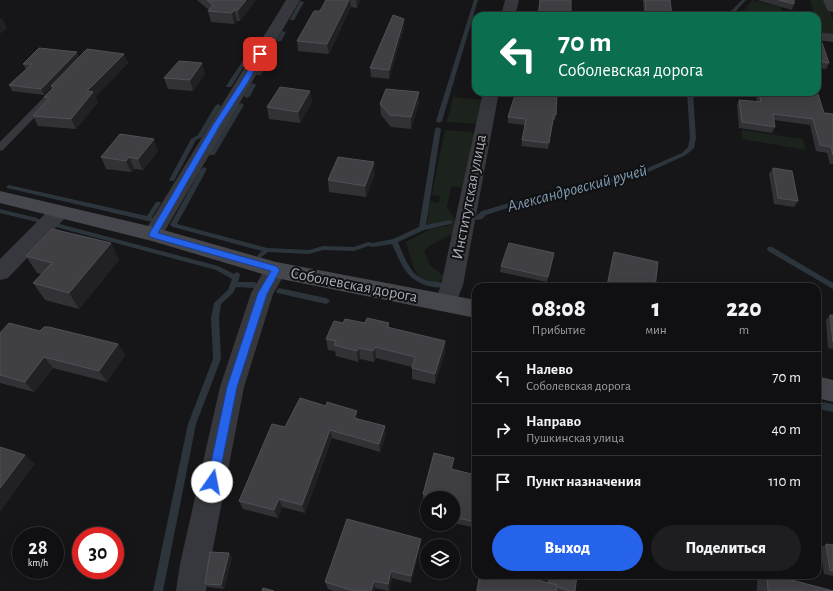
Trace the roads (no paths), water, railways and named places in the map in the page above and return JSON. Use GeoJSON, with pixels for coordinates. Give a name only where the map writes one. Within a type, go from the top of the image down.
{"type":"FeatureCollection","features":[{"type":"Feature","properties":{"kind":"street"},"geometry":{"type":"LineString","coordinates":[[153,234],[293,0]]}},
{"type":"Feature","properties":{"kind":"street"},"geometry":{"type":"LineString","coordinates":[[509,12],[512,0]]}},
{"type":"Feature","properties":{"kind":"street"},"geometry":{"type":"LineString","coordinates":[[830,0],[833,8]]}},
{"type":"Feature","properties":{"kind":"street"},"geometry":{"type":"LineString","coordinates":[[821,36],[833,38]]}},
{"type":"Feature","properties":{"kind":"street","name":"Институтская улица"},"geometry":{"type":"LineString","coordinates":[[450,292],[490,96]]}},
{"type":"Feature","properties":{"kind":"street","name":"Соболевская дорога"},"geometry":{"type":"LineString","coordinates":[[0,197],[153,234],[276,270],[450,292],[472,306]]}},
{"type":"Feature","properties":{"kind":"street"},"geometry":{"type":"LineString","coordinates":[[0,272],[59,212]]}},
{"type":"Feature","properties":{"kind":"street"},"geometry":{"type":"LineString","coordinates":[[191,591],[195,564],[232,387],[262,293],[276,270]]}},
{"type":"Feature","properties":{"kind":"street"},"geometry":{"type":"LineString","coordinates":[[821,388],[833,391]]}},
{"type":"Feature","properties":{"kind":"lane"},"geometry":{"type":"LineString","coordinates":[[0,148],[62,83]]}},
{"type":"Feature","properties":{"kind":"waterway"},"geometry":{"type":"LineString","coordinates":[[472,12],[476,0]]}},
{"type":"Feature","properties":{"kind":"waterway","name":"Александровский ручей"},"geometry":{"type":"LineString","coordinates":[[733,12],[744,0]]}},
{"type":"Feature","properties":{"kind":"waterway"},"geometry":{"type":"LineString","coordinates":[[292,19],[302,2]]}},
{"type":"Feature","properties":{"kind":"waterway"},"geometry":{"type":"LineString","coordinates":[[439,121],[472,13]]}},
{"type":"Feature","properties":{"kind":"waterway"},"geometry":{"type":"LineString","coordinates":[[279,40],[284,32]]}},
{"type":"Feature","properties":{"kind":"waterway"},"geometry":{"type":"LineString","coordinates":[[259,74],[274,49]]}},
{"type":"Feature","properties":{"kind":"waterway"},"geometry":{"type":"LineString","coordinates":[[229,86],[246,60]]}},
{"type":"Feature","properties":{"kind":"waterway"},"geometry":{"type":"LineString","coordinates":[[247,96],[253,85]]}},
{"type":"Feature","properties":{"kind":"waterway","name":"Александровский ручей"},"geometry":{"type":"LineString","coordinates":[[476,218],[480,217],[484,213],[513,204],[550,197],[608,181],[638,175],[684,154],[691,148],[693,138],[690,96]]}},
{"type":"Feature","properties":{"kind":"waterway"},"geometry":{"type":"LineString","coordinates":[[212,154],[241,105]]}},
{"type":"Feature","properties":{"kind":"waterway"},"geometry":{"type":"LineString","coordinates":[[172,180],[194,139],[200,136],[218,106]]}},
{"type":"Feature","properties":{"kind":"waterway"},"geometry":{"type":"LineString","coordinates":[[422,228],[438,129]]}},
{"type":"Feature","properties":{"kind":"waterway"},"geometry":{"type":"LineString","coordinates":[[204,169],[173,225],[267,250]]}},
{"type":"Feature","properties":{"kind":"waterway"},"geometry":{"type":"LineString","coordinates":[[9,187],[148,218]]}},
{"type":"Feature","properties":{"kind":"waterway"},"geometry":{"type":"LineString","coordinates":[[148,218],[158,203]]}},
{"type":"Feature","properties":{"kind":"waterway"},"geometry":{"type":"LineString","coordinates":[[0,211],[37,220]]}},
{"type":"Feature","properties":{"kind":"waterway","name":"Александровский ручей"},"geometry":{"type":"LineString","coordinates":[[422,228],[450,222]]}},
{"type":"Feature","properties":{"kind":"waterway"},"geometry":{"type":"LineString","coordinates":[[56,225],[218,268],[235,277]]}},
{"type":"Feature","properties":{"kind":"waterway","name":"Александровский ручей"},"geometry":{"type":"LineString","coordinates":[[394,241],[422,228]]}},
{"type":"Feature","properties":{"kind":"waterway","name":"Александровский ручей"},"geometry":{"type":"LineString","coordinates":[[267,250],[309,252],[323,248],[354,249],[368,244],[373,245],[394,241]]}},
{"type":"Feature","properties":{"kind":"waterway"},"geometry":{"type":"LineString","coordinates":[[394,241],[406,266],[415,277],[430,284],[441,285]]}},
{"type":"Feature","properties":{"kind":"waterway"},"geometry":{"type":"LineString","coordinates":[[770,249],[833,286]]}},
{"type":"Feature","properties":{"kind":"waterway","name":"Александровский ручей"},"geometry":{"type":"LineString","coordinates":[[260,256],[267,250]]}},
{"type":"Feature","properties":{"kind":"waterway","name":"Александровский ручей"},"geometry":{"type":"LineString","coordinates":[[158,591],[192,424],[217,359],[215,318],[218,303],[231,291],[237,275]]}},
{"type":"Feature","properties":{"kind":"waterway"},"geometry":{"type":"LineString","coordinates":[[234,284],[255,285]]}},
{"type":"Feature","properties":{"kind":"waterway"},"geometry":{"type":"LineString","coordinates":[[279,291],[326,301]]}},
{"type":"Feature","properties":{"kind":"waterway"},"geometry":{"type":"LineString","coordinates":[[821,406],[833,408]]}}]}
